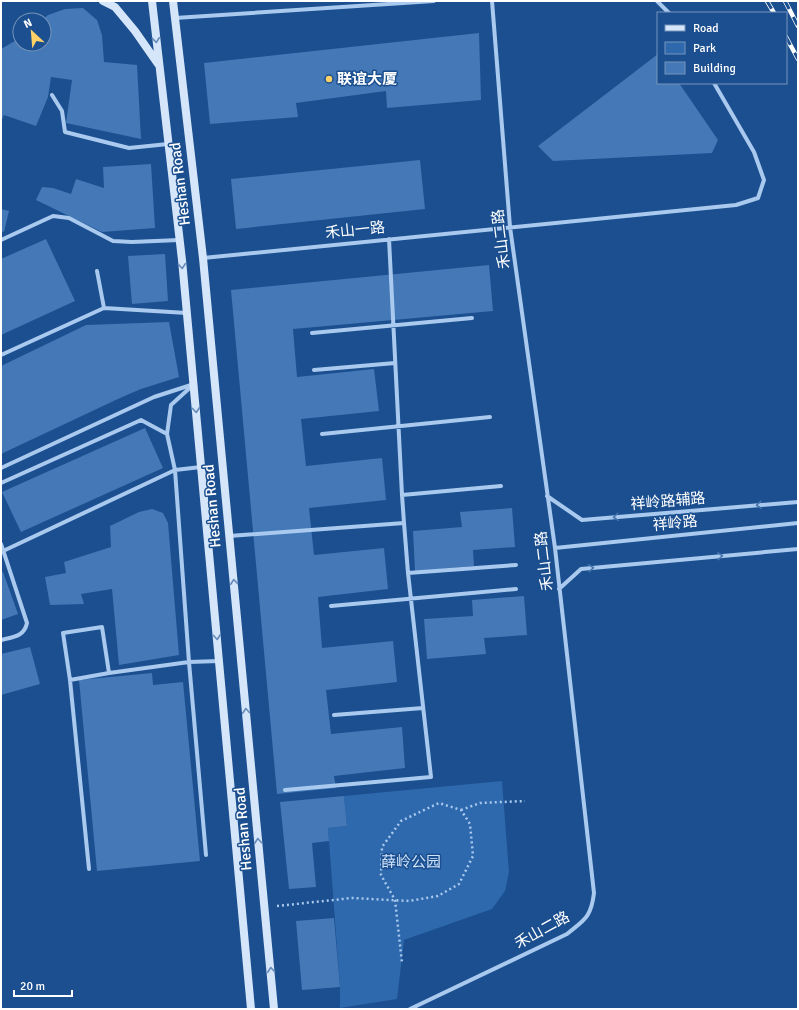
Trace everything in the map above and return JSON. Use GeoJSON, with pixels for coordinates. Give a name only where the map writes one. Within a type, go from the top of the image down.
{"type":"FeatureCollection","features":[{"type":"Feature","properties":{"kind":"main road"},"geometry":{"type":"LineString","coordinates":[[103,1],[115,7],[135,31],[160,66]]}},
{"type":"Feature","properties":{"kind":"main road","name":"Heshan Road"},"geometry":{"type":"LineString","coordinates":[[152,1],[187,313],[251,1009]]}},
{"type":"Feature","properties":{"kind":"main road","name":"Heshan Road"},"geometry":{"type":"LineString","coordinates":[[173,1],[203,258],[274,1009]]}},
{"type":"Feature","properties":{"kind":"street"},"geometry":{"type":"LineString","coordinates":[[175,18],[434,1]]}},
{"type":"Feature","properties":{"kind":"street","name":"禾山二路"},"geometry":{"type":"LineString","coordinates":[[410,1009],[567,934],[585,919],[592,908],[594,893],[555,548],[510,227],[492,1]]}},
{"type":"Feature","properties":{"kind":"street"},"geometry":{"type":"LineString","coordinates":[[657,1],[668,12]]}},
{"type":"Feature","properties":{"kind":"street","name":"禾山一路"},"geometry":{"type":"LineString","coordinates":[[203,258],[736,205],[758,198],[764,180],[754,152],[715,84]]}},
{"type":"Feature","properties":{"kind":"street"},"geometry":{"type":"LineString","coordinates":[[52,95],[62,111],[65,132],[129,148],[168,144]]}},
{"type":"Feature","properties":{"kind":"street"},"geometry":{"type":"LineString","coordinates":[[1,240],[53,216],[69,218],[112,241],[132,242],[179,240]]}},
{"type":"Feature","properties":{"kind":"street"},"geometry":{"type":"LineString","coordinates":[[285,790],[431,777],[408,573],[404,523],[389,239]]}},
{"type":"Feature","properties":{"kind":"street"},"geometry":{"type":"LineString","coordinates":[[97,271],[104,308]]}},
{"type":"Feature","properties":{"kind":"street"},"geometry":{"type":"LineString","coordinates":[[1,355],[104,308],[187,313]]}},
{"type":"Feature","properties":{"kind":"street"},"geometry":{"type":"LineString","coordinates":[[312,333],[472,318]]}},
{"type":"Feature","properties":{"kind":"street"},"geometry":{"type":"LineString","coordinates":[[314,370],[395,363]]}},
{"type":"Feature","properties":{"kind":"street"},"geometry":{"type":"LineString","coordinates":[[193,385],[171,405],[167,434],[175,470],[189,662],[206,855]]}},
{"type":"Feature","properties":{"kind":"street"},"geometry":{"type":"LineString","coordinates":[[1,468],[154,397],[193,385]]}},
{"type":"Feature","properties":{"kind":"street"},"geometry":{"type":"LineString","coordinates":[[322,434],[490,417]]}},
{"type":"Feature","properties":{"kind":"street"},"geometry":{"type":"LineString","coordinates":[[1,483],[141,420],[167,434]]}},
{"type":"Feature","properties":{"kind":"street"},"geometry":{"type":"LineString","coordinates":[[3,551],[175,470],[201,467]]}},
{"type":"Feature","properties":{"kind":"street"},"geometry":{"type":"LineString","coordinates":[[402,495],[501,486]]}},
{"type":"Feature","properties":{"kind":"street","name":"祥岭路辅路"},"geometry":{"type":"LineString","coordinates":[[547,496],[582,520],[798,502]]}},
{"type":"Feature","properties":{"kind":"street"},"geometry":{"type":"LineString","coordinates":[[229,536],[404,523]]}},
{"type":"Feature","properties":{"kind":"street","name":"祥岭路"},"geometry":{"type":"LineString","coordinates":[[555,548],[798,523]]}},
{"type":"Feature","properties":{"kind":"street"},"geometry":{"type":"LineString","coordinates":[[1,544],[27,623],[26,629],[19,635],[1,640]]}},
{"type":"Feature","properties":{"kind":"street"},"geometry":{"type":"LineString","coordinates":[[559,588],[580,569],[798,549]]}},
{"type":"Feature","properties":{"kind":"street"},"geometry":{"type":"LineString","coordinates":[[408,573],[516,565]]}},
{"type":"Feature","properties":{"kind":"street"},"geometry":{"type":"LineString","coordinates":[[331,606],[516,588]]}},
{"type":"Feature","properties":{"kind":"street"},"geometry":{"type":"LineString","coordinates":[[89,869],[70,680],[63,633],[102,627],[109,673]]}},
{"type":"Feature","properties":{"kind":"street"},"geometry":{"type":"LineString","coordinates":[[70,680],[189,662],[219,661]]}},
{"type":"Feature","properties":{"kind":"street"},"geometry":{"type":"LineString","coordinates":[[334,715],[423,708]]}},
{"type":"Feature","properties":{"kind":"path"},"geometry":{"type":"LineString","coordinates":[[402,964],[395,900],[381,874],[382,847],[401,822],[439,803],[461,810],[480,803],[525,801]]}},
{"type":"Feature","properties":{"kind":"path"},"geometry":{"type":"LineString","coordinates":[[265,908],[352,898],[409,901],[438,896],[459,884],[473,856],[470,824],[461,810]]}},
{"type":"Feature","properties":{"kind":"green space","name":"薛岭公园"},"geometry":{"type":"Polygon","coordinates":[[[502,781],[509,872],[505,891],[492,909],[404,940],[397,999],[340,1008],[340,987],[328,828],[347,826],[344,796],[502,781]]]}},
{"type":"Feature","properties":{"kind":"building"},"geometry":{"type":"Polygon","coordinates":[[[83,8],[97,20],[102,35],[104,62],[137,65],[141,139],[66,123],[72,80],[51,77],[48,97],[36,126],[4,115],[1,121],[1,49],[12,43],[12,52],[52,52],[52,14],[65,9],[83,8]]]}},
{"type":"Feature","properties":{"kind":"building"},"geometry":{"type":"Polygon","coordinates":[[[479,33],[481,100],[387,108],[386,91],[296,103],[298,117],[210,124],[204,63],[479,33]]]}},
{"type":"Feature","properties":{"kind":"building"},"geometry":{"type":"Polygon","coordinates":[[[657,55],[657,84],[680,84],[718,140],[712,153],[553,161],[538,146],[657,55]]]}},
{"type":"Feature","properties":{"kind":"building"},"geometry":{"type":"Polygon","coordinates":[[[420,160],[425,209],[236,229],[231,179],[420,160]]]}},
{"type":"Feature","properties":{"kind":"building"},"geometry":{"type":"Polygon","coordinates":[[[151,164],[155,228],[102,232],[36,200],[42,187],[53,188],[71,194],[76,179],[104,188],[103,167],[151,164]]]}},
{"type":"Feature","properties":{"kind":"building"},"geometry":{"type":"Polygon","coordinates":[[[1,209],[9,211],[4,232],[1,231],[1,209]]]}},
{"type":"Feature","properties":{"kind":"building"},"geometry":{"type":"Polygon","coordinates":[[[46,239],[75,301],[1,335],[1,259],[46,239]]]}},
{"type":"Feature","properties":{"kind":"building"},"geometry":{"type":"Polygon","coordinates":[[[165,254],[168,301],[132,304],[128,256],[165,254]]]}},
{"type":"Feature","properties":{"kind":"building"},"geometry":{"type":"Polygon","coordinates":[[[489,265],[493,311],[293,329],[297,377],[374,369],[379,411],[301,419],[306,466],[382,458],[386,500],[309,508],[314,555],[384,548],[388,589],[318,597],[322,648],[393,641],[397,682],[326,690],[331,734],[402,727],[405,768],[334,776],[336,788],[277,794],[231,290],[489,265]]]}},
{"type":"Feature","properties":{"kind":"building"},"geometry":{"type":"Polygon","coordinates":[[[169,322],[179,377],[141,389],[120,398],[1,454],[1,366],[86,325],[169,322]]]}},
{"type":"Feature","properties":{"kind":"building"},"geometry":{"type":"Polygon","coordinates":[[[145,428],[163,468],[21,532],[2,492],[145,428]]]}},
{"type":"Feature","properties":{"kind":"building"},"geometry":{"type":"Polygon","coordinates":[[[512,508],[515,547],[473,550],[474,566],[415,571],[413,531],[462,527],[460,512],[512,508]]]}},
{"type":"Feature","properties":{"kind":"building"},"geometry":{"type":"Polygon","coordinates":[[[152,509],[163,513],[168,523],[179,655],[119,665],[112,589],[81,594],[84,604],[50,605],[45,577],[66,573],[64,562],[111,547],[110,526],[139,512],[152,509]]]}},
{"type":"Feature","properties":{"kind":"building"},"geometry":{"type":"Polygon","coordinates":[[[3,572],[18,614],[1,620],[1,573],[3,572]]]}},
{"type":"Feature","properties":{"kind":"building"},"geometry":{"type":"Polygon","coordinates":[[[524,596],[527,635],[484,638],[486,654],[427,659],[424,619],[473,616],[472,600],[524,596]]]}},
{"type":"Feature","properties":{"kind":"building"},"geometry":{"type":"Polygon","coordinates":[[[30,647],[40,684],[1,695],[1,654],[30,647]]]}},
{"type":"Feature","properties":{"kind":"building"},"geometry":{"type":"Polygon","coordinates":[[[152,673],[153,685],[183,682],[200,861],[97,871],[79,680],[152,673]]]}},
{"type":"Feature","properties":{"kind":"building"},"geometry":{"type":"Polygon","coordinates":[[[344,796],[347,826],[328,828],[329,841],[312,843],[316,887],[289,889],[280,802],[344,796]]]}},
{"type":"Feature","properties":{"kind":"building"},"geometry":{"type":"Polygon","coordinates":[[[334,918],[340,987],[302,990],[296,921],[334,918]]]}},
{"type":"Feature","properties":{"kind":"railway"},"geometry":{"type":"LineString","coordinates":[[767,1],[773,12]]}},
{"type":"Feature","properties":{"kind":"railway"},"geometry":{"type":"LineString","coordinates":[[785,1],[798,26]]}},
{"type":"Feature","properties":{"kind":"railway"},"geometry":{"type":"LineString","coordinates":[[787,39],[798,59]]}},
{"type":"Feature","properties":{"kind":"place","name":"联谊大厦"},"geometry":{"type":"Point","coordinates":[329,79]}}]}
